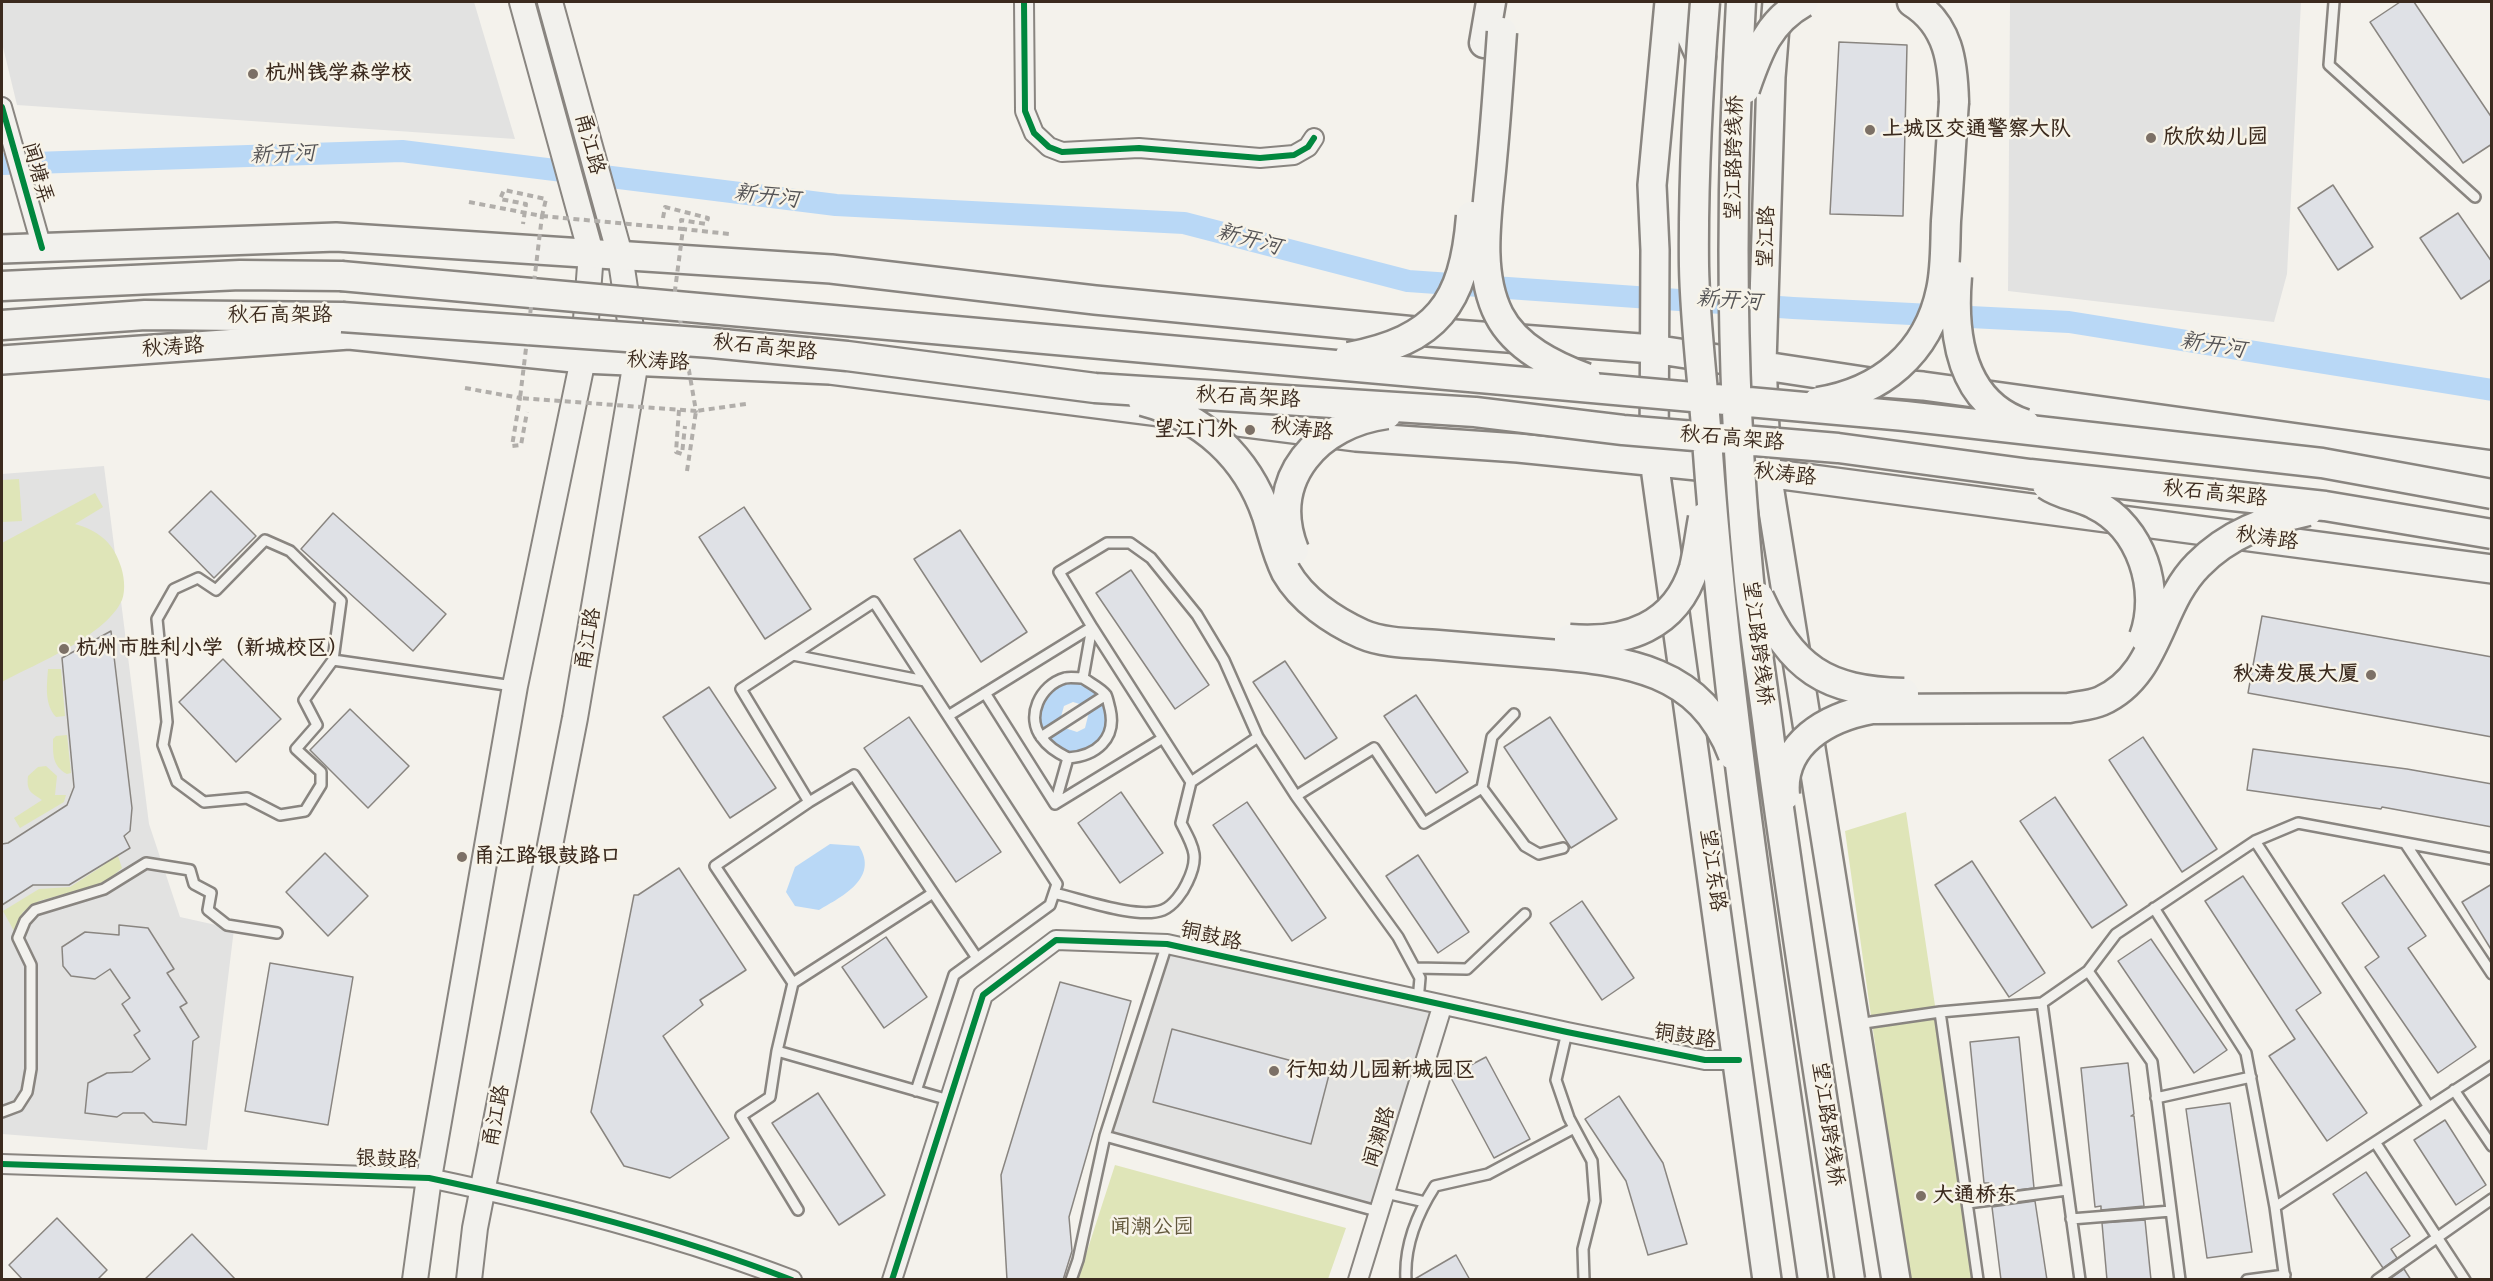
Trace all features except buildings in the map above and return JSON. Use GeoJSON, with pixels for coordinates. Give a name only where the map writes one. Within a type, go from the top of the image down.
{"type":"FeatureCollection","features":[{"type":"Feature","properties":{"kind":"highway"},"geometry":{"type":"LineString","coordinates":[[1310,362],[1380,351],[1407,340],[1432,323],[1451,300],[1463,273],[1468,247],[1484,43],[1491,2]]}},
{"type":"Feature","properties":{"kind":"highway"},"geometry":{"type":"LineString","coordinates":[[1510,2],[1502,32],[1486,239],[1493,298],[1508,328],[1529,349],[1558,368],[1620,390]]}},
{"type":"Feature","properties":{"kind":"highway"},"geometry":{"type":"LineString","coordinates":[[1676,2],[1701,57]]}},
{"type":"Feature","properties":{"kind":"highway","name":"望江路跨线桥"},"geometry":{"type":"LineString","coordinates":[[1706,2],[1701,57],[1694,267],[1710,481],[1721,611],[1742,778],[1813,1280]]}},
{"type":"Feature","properties":{"kind":"highway","name":"望江路跨线桥"},"geometry":{"type":"LineString","coordinates":[[1741,2],[1734,122],[1736,414],[1748,572],[1788,875],[1850,1280]]}},
{"type":"Feature","properties":{"kind":"highway"},"geometry":{"type":"LineString","coordinates":[[1734,122],[1761,42],[1791,9],[1804,2]]}},
{"type":"Feature","properties":{"kind":"highway"},"geometry":{"type":"LineString","coordinates":[[1794,405],[1834,399],[1893,372],[1916,350],[1936,309],[1942,288],[1954,102],[1953,61],[1932,20],[1912,2]]}},
{"type":"Feature","properties":{"kind":"highway"},"geometry":{"type":"LineString","coordinates":[[1938,2],[1946,11],[1962,40],[1970,71],[1970,105],[1956,280],[1955,329],[1962,362],[1990,404],[2006,418],[2047,432]]}},
{"type":"Feature","properties":{"kind":"highway","name":"秋石高架路"},"geometry":{"type":"LineString","coordinates":[[2,286],[228,276],[341,276],[703,307],[855,324],[1794,405],[2322,463],[2492,494]]}},
{"type":"Feature","properties":{"kind":"highway","name":"秋石高架路"},"geometry":{"type":"LineString","coordinates":[[2,326],[145,315],[342,317],[723,344],[847,356],[1095,388],[1429,408],[1623,430],[1838,448],[2030,474],[2325,506],[2492,534]]}},
{"type":"Feature","properties":{"kind":"highway"},"geometry":{"type":"LineString","coordinates":[[1095,388],[1170,409],[1199,424],[1220,441],[1234,457],[1255,489],[1287,573],[1309,601],[1336,620],[1364,635],[1399,642],[1600,658],[1641,667],[1669,679],[1712,715],[1728,742],[1742,778]]}},
{"type":"Feature","properties":{"kind":"highway"},"geometry":{"type":"LineString","coordinates":[[1429,408],[1362,417],[1333,431],[1313,447],[1296,469],[1287,498],[1286,517],[1291,542],[1298,560],[1323,593],[1338,605],[1367,619],[1402,626],[1581,640],[1606,640],[1642,631],[1659,620],[1686,587],[1694,567],[1710,481]]}},
{"type":"Feature","properties":{"kind":"highway"},"geometry":{"type":"LineString","coordinates":[[1748,572],[1772,625],[1786,648],[1810,668],[1832,681],[1877,692],[2063,697],[2083,693],[2104,684],[2117,674],[2142,644],[2149,625],[2151,589],[2145,564],[2133,542],[2119,524],[2096,504],[2056,491],[2030,474]]}},
{"type":"Feature","properties":{"kind":"highway"},"geometry":{"type":"LineString","coordinates":[[1788,875],[1790,843],[1784,783],[1791,759],[1804,740],[1818,729],[1849,713],[1872,709],[2070,708],[2100,701],[2118,690],[2146,661],[2170,607],[2198,564],[2246,531],[2277,518],[2325,506]]}},
{"type":"Feature","properties":{"kind":"main road","name":"甬江路"},"geometry":{"type":"LineString","coordinates":[[415,1280],[429,1178],[515,686],[583,359],[591,253],[522,2]]}},
{"type":"Feature","properties":{"kind":"main road","name":"甬江路"},"geometry":{"type":"LineString","coordinates":[[469,1280],[482,1190],[575,718],[636,361],[620,255],[550,2]]}},
{"type":"Feature","properties":{"kind":"main road"},"geometry":{"type":"LineString","coordinates":[[1654,460],[1655,250],[1652,185],[1669,2]]}},
{"type":"Feature","properties":{"kind":"main road","name":"望江路"},"geometry":{"type":"LineString","coordinates":[[1767,472],[1762,363],[1771,77],[1777,2]]}},
{"type":"Feature","properties":{"kind":"main road"},"geometry":{"type":"LineString","coordinates":[[2,249],[336,237],[831,269],[1042,295],[1329,323],[1653,339],[1762,363],[1870,382],[1923,386],[2492,465]]}},
{"type":"Feature","properties":{"kind":"main road","name":"秋涛路"},"geometry":{"type":"LineString","coordinates":[[2,360],[349,335],[583,359],[830,370],[1356,437],[1654,460],[1767,472],[2492,569]]}},
{"type":"Feature","properties":{"kind":"main road","name":"望江东路"},"geometry":{"type":"LineString","coordinates":[[1654,460],[1739,1060],[1767,1280]]}},
{"type":"Feature","properties":{"kind":"main road"},"geometry":{"type":"LineString","coordinates":[[1767,472],[1896,1280]]}},
{"type":"Feature","properties":{"kind":"street"},"geometry":{"type":"LineString","coordinates":[[1024,2],[1025,111],[1034,133],[1049,147],[1062,152],[1139,148],[1260,158],[1294,155],[1308,147],[1314,138]]}},
{"type":"Feature","properties":{"kind":"street","name":"闻塘弄"},"geometry":{"type":"LineString","coordinates":[[2,107],[42,248]]}},
{"type":"Feature","properties":{"kind":"street","name":"铜鼓路"},"geometry":{"type":"LineString","coordinates":[[892,1280],[983,995],[1056,940],[1167,944],[1442,1007],[1705,1060],[1739,1060]]}},
{"type":"Feature","properties":{"kind":"street","name":"闻潮路"},"geometry":{"type":"LineString","coordinates":[[1358,1280],[1381,1212],[1442,1007]]}},
{"type":"Feature","properties":{"kind":"street","name":"银鼓路"},"geometry":{"type":"LineString","coordinates":[[2,1164],[429,1178],[722,1253],[792,1280]]}},
{"type":"Feature","properties":{"kind":"lane"},"geometry":{"type":"LineString","coordinates":[[2334,2],[2329,65],[2475,197]]}},
{"type":"Feature","properties":{"kind":"lane"},"geometry":{"type":"LineString","coordinates":[[265,540],[290,551],[341,601],[333,660],[304,700],[317,725],[296,749],[321,771],[321,785],[305,811],[280,815],[247,798],[204,802],[177,782],[163,745],[167,722],[157,619],[174,589],[198,578],[216,590],[265,540]]}},
{"type":"Feature","properties":{"kind":"lane"},"geometry":{"type":"LineString","coordinates":[[1191,782],[1059,572],[1107,543],[1130,543],[1151,558],[1197,615],[1224,660],[1258,737],[1296,796],[1347,863],[1398,937],[1420,978],[1418,1001]]}},
{"type":"Feature","properties":{"kind":"lane"},"geometry":{"type":"LineString","coordinates":[[809,802],[741,689],[874,602],[1057,884],[1050,905],[954,975],[916,1090]]}},
{"type":"Feature","properties":{"kind":"lane"},"geometry":{"type":"LineString","coordinates":[[1083,678],[1092,627]]}},
{"type":"Feature","properties":{"kind":"lane"},"geometry":{"type":"LineString","coordinates":[[948,716],[1092,627]]}},
{"type":"Feature","properties":{"kind":"lane"},"geometry":{"type":"LineString","coordinates":[[793,655],[925,681]]}},
{"type":"Feature","properties":{"kind":"lane"},"geometry":{"type":"LineString","coordinates":[[333,660],[515,686]]}},
{"type":"Feature","properties":{"kind":"lane"},"geometry":{"type":"LineString","coordinates":[[1066,678],[1083,678],[1106,695],[1113,722],[1105,742],[1082,757],[1068,758],[1041,737],[1035,722],[1036,707],[1042,693],[1066,678]]}},
{"type":"Feature","properties":{"kind":"lane"},"geometry":{"type":"LineString","coordinates":[[985,693],[1055,804]]}},
{"type":"Feature","properties":{"kind":"lane"},"geometry":{"type":"LineString","coordinates":[[1041,737],[1106,695]]}},
{"type":"Feature","properties":{"kind":"lane"},"geometry":{"type":"LineString","coordinates":[[1514,714],[1492,737],[1482,788],[1525,846],[1539,854],[1563,848]]}},
{"type":"Feature","properties":{"kind":"lane"},"geometry":{"type":"LineString","coordinates":[[1054,894],[1144,913],[1164,910],[1183,893],[1196,866],[1192,846],[1181,823],[1191,782],[1258,737]]}},
{"type":"Feature","properties":{"kind":"lane"},"geometry":{"type":"LineString","coordinates":[[1055,804],[1163,738]]}},
{"type":"Feature","properties":{"kind":"lane"},"geometry":{"type":"LineString","coordinates":[[1296,796],[1374,748],[1424,823],[1482,788]]}},
{"type":"Feature","properties":{"kind":"lane"},"geometry":{"type":"LineString","coordinates":[[1055,804],[1068,758]]}},
{"type":"Feature","properties":{"kind":"lane"},"geometry":{"type":"LineString","coordinates":[[793,983],[715,866],[809,802],[854,775],[977,958]]}},
{"type":"Feature","properties":{"kind":"lane"},"geometry":{"type":"LineString","coordinates":[[1855,1025],[1940,1012],[2042,1003],[2088,971],[2116,934],[2255,841],[2298,823],[2492,859]]}},
{"type":"Feature","properties":{"kind":"lane"},"geometry":{"type":"LineString","coordinates":[[2255,841],[2428,1107]]}},
{"type":"Feature","properties":{"kind":"lane"},"geometry":{"type":"LineString","coordinates":[[2405,843],[2492,974]]}},
{"type":"Feature","properties":{"kind":"lane"},"geometry":{"type":"LineString","coordinates":[[2,1112],[18,1106],[31,1085],[31,965],[18,938],[25,921],[35,910],[104,889],[146,863],[190,870],[194,884],[211,893],[208,910],[227,925],[277,933]]}},
{"type":"Feature","properties":{"kind":"lane"},"geometry":{"type":"LineString","coordinates":[[798,1210],[741,1116],[771,1097],[777,1051],[793,983],[933,893]]}},
{"type":"Feature","properties":{"kind":"lane"},"geometry":{"type":"LineString","coordinates":[[2154,908],[2246,1053],[2275,1207],[2285,1277],[2247,1280]]}},
{"type":"Feature","properties":{"kind":"lane"},"geometry":{"type":"LineString","coordinates":[[1415,968],[1467,969],[1525,914]]}},
{"type":"Feature","properties":{"kind":"lane"},"geometry":{"type":"LineString","coordinates":[[1071,1280],[1078,1260],[1105,1136],[1167,944]]}},
{"type":"Feature","properties":{"kind":"lane"},"geometry":{"type":"LineString","coordinates":[[2088,971],[2152,1062],[2180,1280]]}},
{"type":"Feature","properties":{"kind":"lane"},"geometry":{"type":"LineString","coordinates":[[2042,1003],[2080,1280]]}},
{"type":"Feature","properties":{"kind":"lane"},"geometry":{"type":"LineString","coordinates":[[1940,1012],[1978,1280]]}},
{"type":"Feature","properties":{"kind":"lane"},"geometry":{"type":"LineString","coordinates":[[1567,1032],[1556,1080],[1574,1128],[1592,1161],[1595,1201],[1583,1249],[1584,1280]]}},
{"type":"Feature","properties":{"kind":"lane"},"geometry":{"type":"LineString","coordinates":[[777,1051],[950,1100]]}},
{"type":"Feature","properties":{"kind":"lane"},"geometry":{"type":"LineString","coordinates":[[2275,1207],[2492,1066]]}},
{"type":"Feature","properties":{"kind":"lane"},"geometry":{"type":"LineString","coordinates":[[2156,1098],[2250,1077]]}},
{"type":"Feature","properties":{"kind":"lane"},"geometry":{"type":"LineString","coordinates":[[2454,1090],[2492,1146]]}},
{"type":"Feature","properties":{"kind":"lane"},"geometry":{"type":"LineString","coordinates":[[1406,1280],[1405,1263],[1418,1212],[1435,1186],[1488,1173],[1574,1128]]}},
{"type":"Feature","properties":{"kind":"lane"},"geometry":{"type":"LineString","coordinates":[[1105,1136],[1381,1212]]}},
{"type":"Feature","properties":{"kind":"lane"},"geometry":{"type":"LineString","coordinates":[[2375,1142],[2465,1280]]}},
{"type":"Feature","properties":{"kind":"lane"},"geometry":{"type":"LineString","coordinates":[[1968,1203],[2067,1190]]}},
{"type":"Feature","properties":{"kind":"lane"},"geometry":{"type":"LineString","coordinates":[[1386,1193],[1425,1202]]}},
{"type":"Feature","properties":{"kind":"lane"},"geometry":{"type":"LineString","coordinates":[[2377,1280],[2492,1199]]}},
{"type":"Feature","properties":{"kind":"lane"},"geometry":{"type":"LineString","coordinates":[[2071,1219],[2171,1211]]}},
{"type":"Feature","properties":{"kind":"path"},"geometry":{"type":"LineString","coordinates":[[469,202],[521,212],[532,214],[542,216],[546,199],[504,190],[500,199],[526,204],[525,214],[523,224]]}},
{"type":"Feature","properties":{"kind":"path"},"geometry":{"type":"LineString","coordinates":[[663,218],[665,207],[708,218],[706,224],[681,220],[683,229],[729,234]]}},
{"type":"Feature","properties":{"kind":"path"},"geometry":{"type":"LineString","coordinates":[[465,388],[520,398],[512,446],[521,445],[527,412]]}},
{"type":"Feature","properties":{"kind":"path"},"geometry":{"type":"LineString","coordinates":[[687,471],[696,411],[746,404]]}},
{"type":"Feature","properties":{"kind":"path"},"geometry":{"type":"LineString","coordinates":[[679,410],[676,452],[682,454],[685,426]]}},
{"type":"Feature","properties":{"kind":"shaded area","name":"杭州钱学森学校"},"geometry":{"type":"Polygon","coordinates":[[[2,2],[474,2],[515,139],[17,105],[2,43],[2,2]]]}},
{"type":"Feature","properties":{"kind":"shaded area","name":"欣欣幼儿园"},"geometry":{"type":"Polygon","coordinates":[[[2010,2],[2301,2],[2287,274],[2274,322],[2008,291],[2010,2]]]}},
{"type":"Feature","properties":{"kind":"shaded area","name":"杭州市胜利小学（新城校区）"},"geometry":{"type":"Polygon","coordinates":[[[104,466],[149,824],[180,917],[234,929],[207,1150],[2,1134],[2,474],[104,466]]]}},
{"type":"Feature","properties":{"kind":"shaded area","name":"行知幼儿园新城园区"},"geometry":{"type":"Polygon","coordinates":[[[1167,944],[1442,1007],[1381,1212],[1105,1136],[1167,944]]]}},
{"type":"Feature","properties":{"kind":"green space"},"geometry":{"type":"Polygon","coordinates":[[[19,479],[22,521],[2,522],[2,480],[19,479]]]}},
{"type":"Feature","properties":{"kind":"green space"},"geometry":{"type":"Polygon","coordinates":[[[95,493],[103,507],[75,524],[97,533],[113,549],[123,577],[122,600],[114,613],[86,637],[2,682],[2,543],[95,493]]]}},
{"type":"Feature","properties":{"kind":"green space"},"geometry":{"type":"Polygon","coordinates":[[[48,669],[61,669],[65,716],[56,717],[52,712],[47,694],[48,669]]]}},
{"type":"Feature","properties":{"kind":"green space"},"geometry":{"type":"Polygon","coordinates":[[[67,735],[71,773],[67,774],[56,763],[53,755],[53,739],[56,736],[67,735]]]}},
{"type":"Feature","properties":{"kind":"green space"},"geometry":{"type":"Polygon","coordinates":[[[46,766],[57,776],[55,795],[66,795],[64,802],[20,828],[14,818],[42,800],[29,789],[28,776],[38,767],[46,766]]]}},
{"type":"Feature","properties":{"kind":"green space"},"geometry":{"type":"Polygon","coordinates":[[[1906,812],[1976,1279],[1908,1279],[1845,831],[1906,812]]]}},
{"type":"Feature","properties":{"kind":"green space"},"geometry":{"type":"Polygon","coordinates":[[[115,847],[122,868],[108,880],[39,901],[23,912],[14,931],[3,911],[39,889],[70,887],[104,865],[110,850],[115,847]]]}},
{"type":"Feature","properties":{"kind":"green space","name":"闻潮公园"},"geometry":{"type":"Polygon","coordinates":[[[1115,1165],[1346,1228],[1328,1279],[1078,1279],[1115,1165]]]}},
{"type":"Feature","properties":{"kind":"water"},"geometry":{"type":"Polygon","coordinates":[[[1074,682],[1085,684],[1100,693],[1083,705],[1073,702],[1064,706],[1060,720],[1042,732],[1041,714],[1046,698],[1056,687],[1074,682]]]}},
{"type":"Feature","properties":{"kind":"water"},"geometry":{"type":"Polygon","coordinates":[[[1105,702],[1109,719],[1108,727],[1101,739],[1091,747],[1073,752],[1047,739],[1065,728],[1077,732],[1085,728],[1089,712],[1105,702]]]}},
{"type":"Feature","properties":{"kind":"water"},"geometry":{"type":"Polygon","coordinates":[[[830,844],[859,846],[864,857],[865,868],[861,877],[847,892],[819,910],[795,906],[786,892],[795,867],[830,844]]]}},
{"type":"Feature","properties":{"kind":"waterway","name":"新开河"},"geometry":{"type":"LineString","coordinates":[[2,164],[402,151],[836,205],[1184,223],[1408,281],[1793,308],[2069,322],[2492,390]]}},
{"type":"Feature","properties":{"kind":"cycle path"},"geometry":{"type":"LineString","coordinates":[[1024,2],[1025,111],[1034,133],[1049,147],[1062,152],[1139,148],[1260,158],[1294,155],[1308,147],[1314,138]]}},
{"type":"Feature","properties":{"kind":"cycle path"},"geometry":{"type":"LineString","coordinates":[[2,107],[42,248]]}},
{"type":"Feature","properties":{"kind":"cycle path"},"geometry":{"type":"LineString","coordinates":[[892,1280],[983,995],[1056,940],[1167,944],[1705,1060],[1739,1060]]}},
{"type":"Feature","properties":{"kind":"cycle path"},"geometry":{"type":"LineString","coordinates":[[2,1164],[429,1178],[613,1222],[703,1249],[792,1280]]}},
{"type":"Feature","properties":{"kind":"place","name":"杭州钱学森学校"},"geometry":{"type":"Point","coordinates":[253,74]}},
{"type":"Feature","properties":{"kind":"place","name":"上城区交通警察大队"},"geometry":{"type":"Point","coordinates":[1870,130]}},
{"type":"Feature","properties":{"kind":"place","name":"欣欣幼儿园"},"geometry":{"type":"Point","coordinates":[2151,138]}},
{"type":"Feature","properties":{"kind":"place","name":"望江门外"},"geometry":{"type":"Point","coordinates":[1250,430]}},
{"type":"Feature","properties":{"kind":"place","name":"杭州市胜利小学（新城校区）"},"geometry":{"type":"Point","coordinates":[64,649]}},
{"type":"Feature","properties":{"kind":"place","name":"秋涛发展大厦"},"geometry":{"type":"Point","coordinates":[2371,675]}},
{"type":"Feature","properties":{"kind":"place","name":"甬江路银鼓路口"},"geometry":{"type":"Point","coordinates":[462,857]}},
{"type":"Feature","properties":{"kind":"place","name":"行知幼儿园新城园区"},"geometry":{"type":"Point","coordinates":[1274,1071]}},
{"type":"Feature","properties":{"kind":"place","name":"大通桥东"},"geometry":{"type":"Point","coordinates":[1921,1196]}}]}
